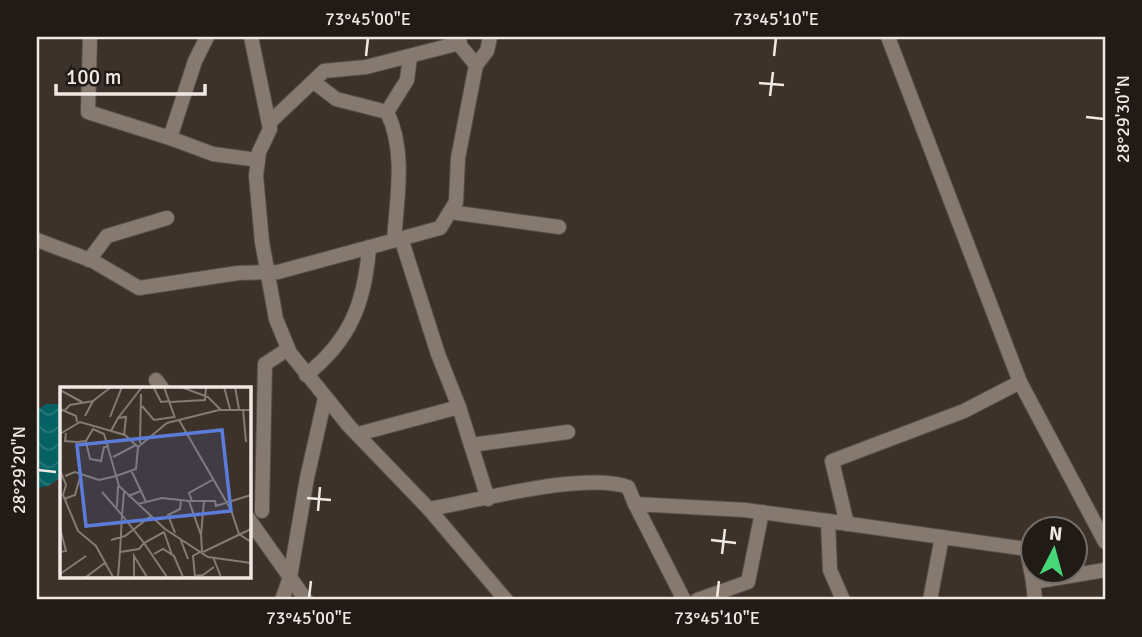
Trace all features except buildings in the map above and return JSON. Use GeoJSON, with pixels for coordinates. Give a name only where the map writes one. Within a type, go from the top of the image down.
{"type":"FeatureCollection","features":[{"type":"Feature","properties":{"kind":"street"},"geometry":{"type":"LineString","coordinates":[[90,37],[88,113],[213,154],[258,160]]}},
{"type":"Feature","properties":{"kind":"street"},"geometry":{"type":"LineString","coordinates":[[170,138],[195,61],[207,37]]}},
{"type":"Feature","properties":{"kind":"street"},"geometry":{"type":"LineString","coordinates":[[251,37],[270,129],[258,160],[256,176],[267,272],[276,319],[288,349],[325,398],[429,509],[506,600]]}},
{"type":"Feature","properties":{"kind":"street"},"geometry":{"type":"LineString","coordinates":[[37,240],[89,260],[139,288],[238,273],[267,272],[440,228],[456,202],[458,158],[476,65],[487,51],[490,37]]}},
{"type":"Feature","properties":{"kind":"street"},"geometry":{"type":"LineString","coordinates":[[888,37],[1020,383],[1105,542]]}},
{"type":"Feature","properties":{"kind":"street"},"geometry":{"type":"LineString","coordinates":[[269,123],[324,71],[366,67],[410,57],[457,40],[476,65]]}},
{"type":"Feature","properties":{"kind":"street"},"geometry":{"type":"LineString","coordinates":[[387,112],[407,80],[410,57]]}},
{"type":"Feature","properties":{"kind":"street"},"geometry":{"type":"LineString","coordinates":[[314,82],[336,99],[387,112],[395,128],[398,239],[459,407],[488,499]]}},
{"type":"Feature","properties":{"kind":"street"},"geometry":{"type":"LineString","coordinates":[[450,212],[559,227]]}},
{"type":"Feature","properties":{"kind":"street"},"geometry":{"type":"LineString","coordinates":[[89,260],[107,236],[167,218]]}},
{"type":"Feature","properties":{"kind":"street"},"geometry":{"type":"LineString","coordinates":[[306,374],[328,356],[351,325],[366,284],[369,247]]}},
{"type":"Feature","properties":{"kind":"street"},"geometry":{"type":"LineString","coordinates":[[262,511],[265,363],[288,349]]}},
{"type":"Feature","properties":{"kind":"street"},"geometry":{"type":"LineString","coordinates":[[847,524],[832,461],[964,411],[1020,383]]}},
{"type":"Feature","properties":{"kind":"street"},"geometry":{"type":"LineString","coordinates":[[282,600],[290,577],[307,478],[325,398]]}},
{"type":"Feature","properties":{"kind":"street"},"geometry":{"type":"LineString","coordinates":[[358,434],[459,407]]}},
{"type":"Feature","properties":{"kind":"street"},"geometry":{"type":"LineString","coordinates":[[471,445],[568,432]]}},
{"type":"Feature","properties":{"kind":"street"},"geometry":{"type":"LineString","coordinates":[[429,509],[573,484],[614,482],[628,487],[684,600]]}},
{"type":"Feature","properties":{"kind":"street"},"geometry":{"type":"LineString","coordinates":[[635,504],[762,512],[1020,548]]}},
{"type":"Feature","properties":{"kind":"street"},"geometry":{"type":"LineString","coordinates":[[697,600],[748,582],[762,512]]}},
{"type":"Feature","properties":{"kind":"street"},"geometry":{"type":"LineString","coordinates":[[828,521],[831,570],[843,600]]}},
{"type":"Feature","properties":{"kind":"street"},"geometry":{"type":"LineString","coordinates":[[250,522],[306,600]]}},
{"type":"Feature","properties":{"kind":"street"},"geometry":{"type":"LineString","coordinates":[[930,600],[942,537]]}},
{"type":"Feature","properties":{"kind":"water"},"geometry":{"type":"Polygon","coordinates":[[[46,404],[60,404],[60,478],[48,486],[37,488],[37,410],[46,404]]]}}]}
